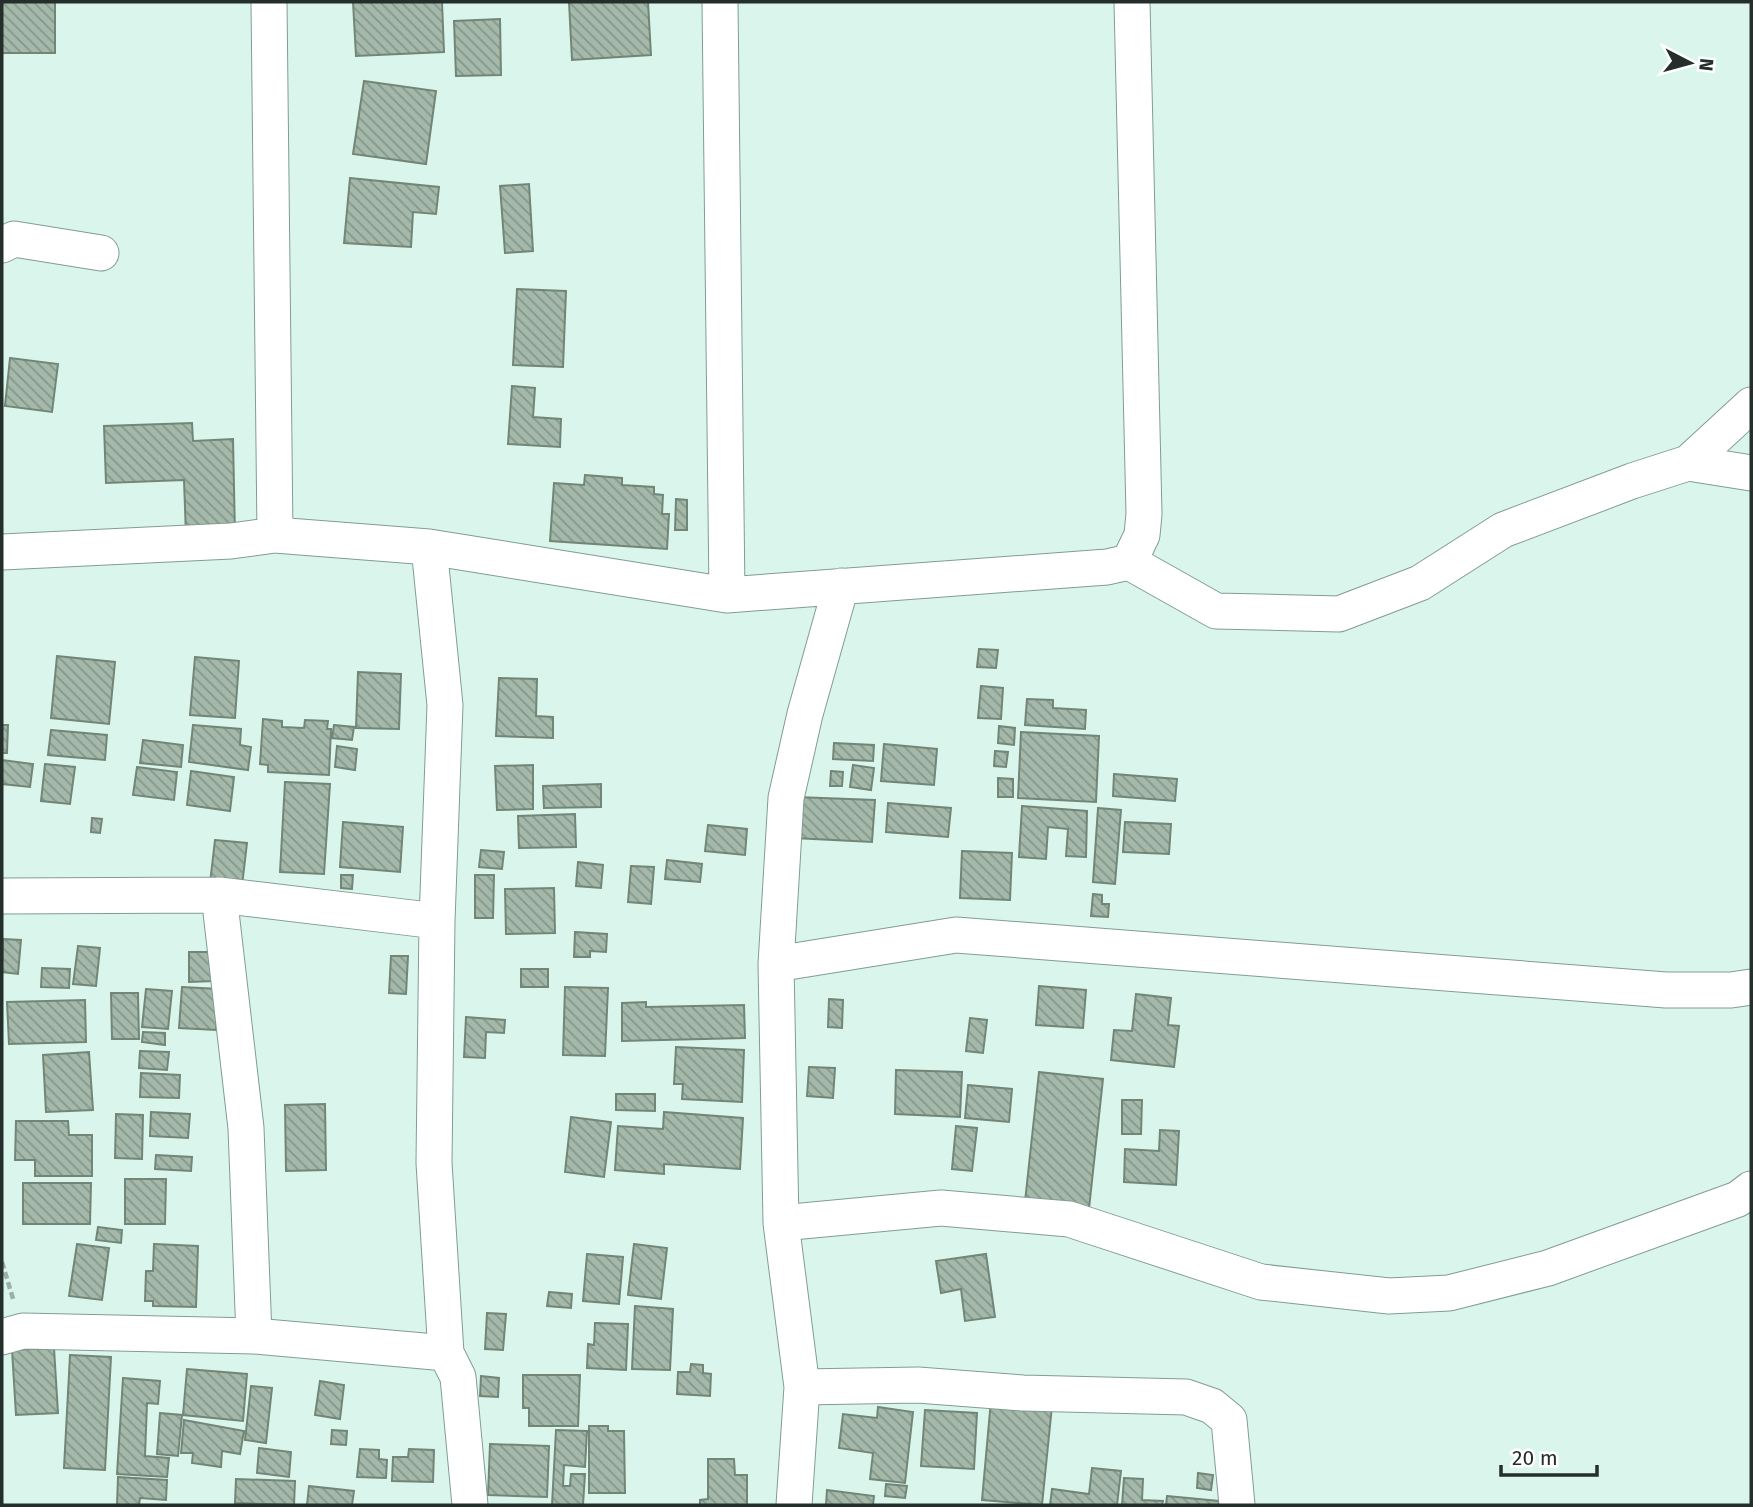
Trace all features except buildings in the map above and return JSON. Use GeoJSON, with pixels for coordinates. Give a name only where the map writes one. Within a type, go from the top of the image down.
{"type":"FeatureCollection","features":[{"type":"Feature","properties":{"kind":"street"},"geometry":{"type":"LineString","coordinates":[[269,2],[275,535]]}},
{"type":"Feature","properties":{"kind":"street"},"geometry":{"type":"LineString","coordinates":[[720,2],[727,595]]}},
{"type":"Feature","properties":{"kind":"street"},"geometry":{"type":"LineString","coordinates":[[1129,562],[1142,535],[1144,514],[1132,2]]}},
{"type":"Feature","properties":{"kind":"street"},"geometry":{"type":"LineString","coordinates":[[2,245],[14,239],[101,253]]}},
{"type":"Feature","properties":{"kind":"street"},"geometry":{"type":"LineString","coordinates":[[2,552],[231,541],[275,535],[429,547],[727,595],[1107,568],[1129,562],[1216,611],[1339,614],[1420,583],[1503,530],[1688,463],[1751,405]]}},
{"type":"Feature","properties":{"kind":"street"},"geometry":{"type":"LineString","coordinates":[[1688,463],[1751,473]]}},
{"type":"Feature","properties":{"kind":"street"},"geometry":{"type":"LineString","coordinates":[[429,547],[445,705],[437,921],[434,1163],[446,1353],[458,1377],[470,1505]]}},
{"type":"Feature","properties":{"kind":"street"},"geometry":{"type":"LineString","coordinates":[[794,1505],[802,1387],[781,1223],[776,964],[786,798],[805,713],[841,586]]}},
{"type":"Feature","properties":{"kind":"street"},"geometry":{"type":"LineString","coordinates":[[2,896],[219,895],[437,921]]}},
{"type":"Feature","properties":{"kind":"street"},"geometry":{"type":"LineString","coordinates":[[219,895],[246,1128],[254,1336]]}},
{"type":"Feature","properties":{"kind":"street"},"geometry":{"type":"LineString","coordinates":[[776,964],[956,935],[1666,990],[1731,990],[1751,987]]}},
{"type":"Feature","properties":{"kind":"street"},"geometry":{"type":"LineString","coordinates":[[781,1223],[941,1208],[1069,1219],[1261,1282],[1390,1296],[1449,1293],[1548,1268],[1738,1199],[1751,1189]]}},
{"type":"Feature","properties":{"kind":"street"},"geometry":{"type":"LineString","coordinates":[[2,1337],[23,1331],[254,1336],[446,1353]]}},
{"type":"Feature","properties":{"kind":"street"},"geometry":{"type":"LineString","coordinates":[[802,1387],[918,1385],[1023,1393],[1186,1397],[1212,1406],[1229,1420],[1237,1505]]}}]}
